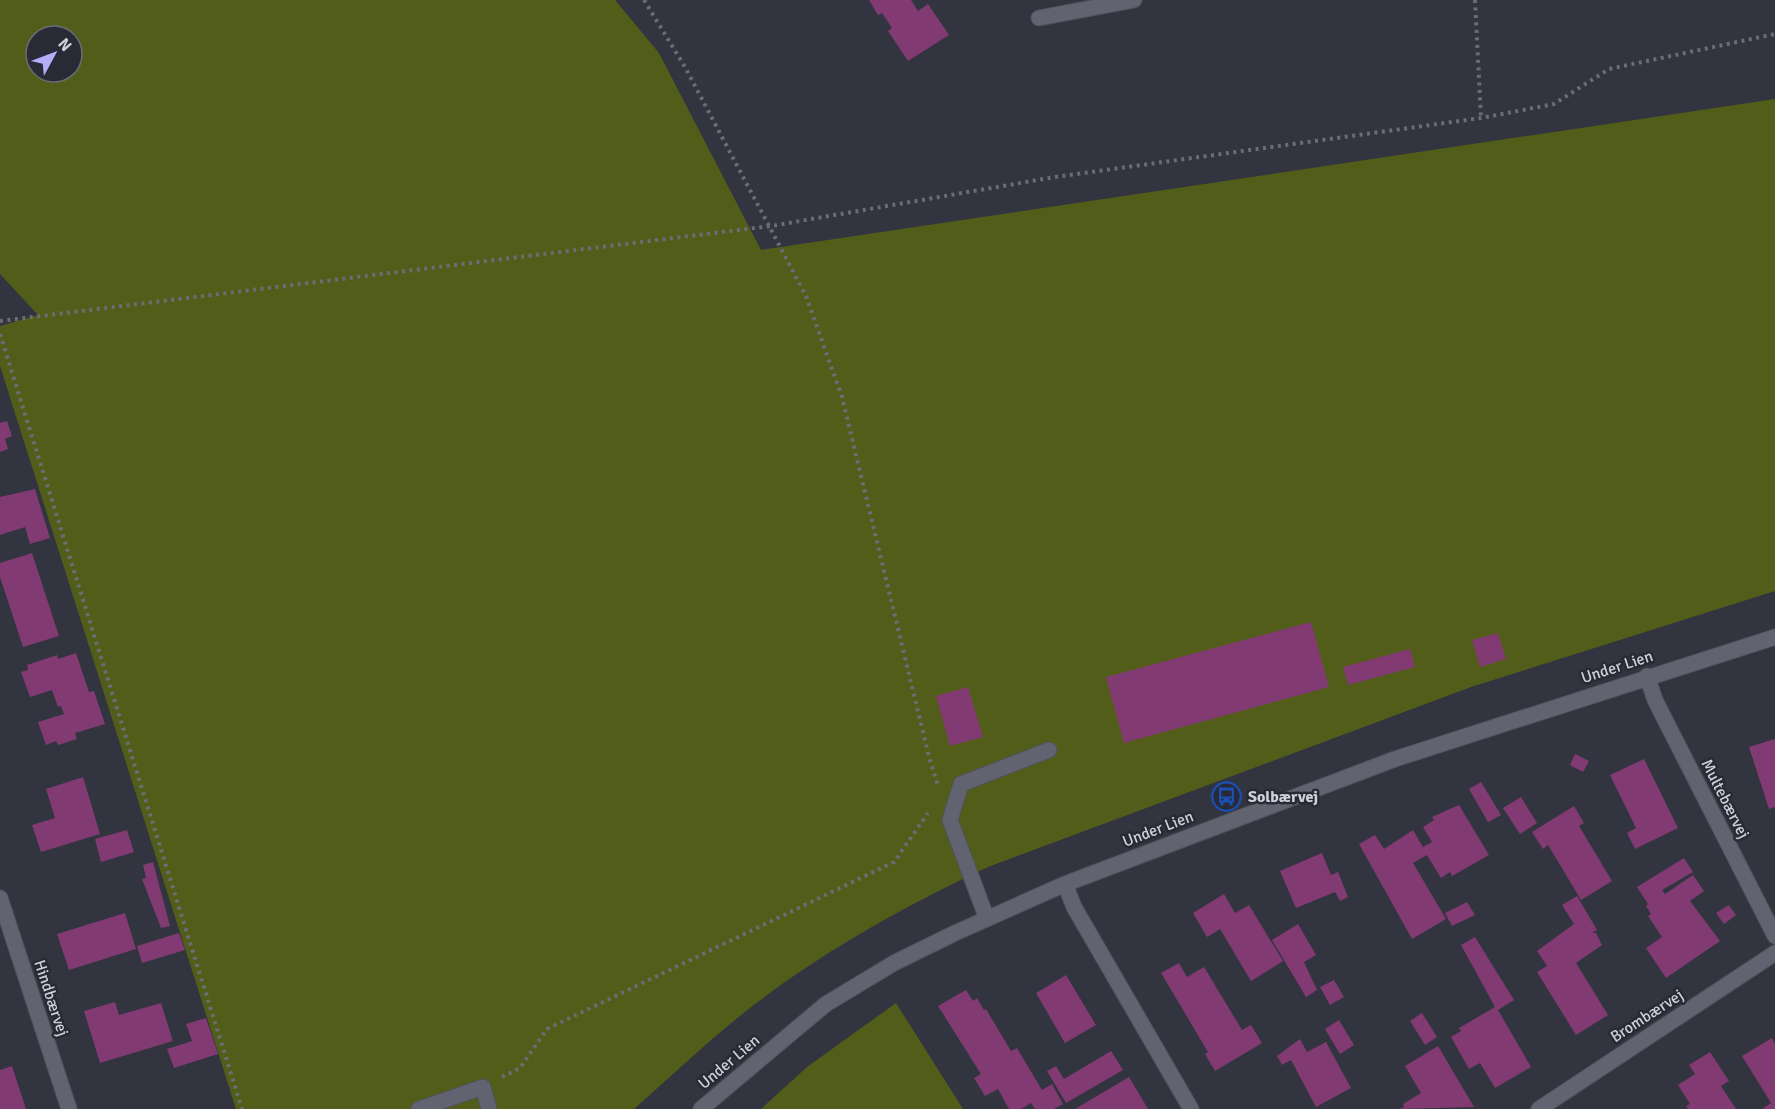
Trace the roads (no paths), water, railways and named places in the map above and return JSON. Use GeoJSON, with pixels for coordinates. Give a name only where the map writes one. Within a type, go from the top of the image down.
{"type":"FeatureCollection","features":[{"type":"Feature","properties":{"kind":"street"},"geometry":{"type":"LineString","coordinates":[[1039,18],[1134,0]]}},
{"type":"Feature","properties":{"kind":"street","name":"Under Lien"},"geometry":{"type":"LineString","coordinates":[[701,1109],[826,1004],[894,963],[1065,884],[1395,759],[1647,676],[1775,637]]}},
{"type":"Feature","properties":{"kind":"street","name":"Multebærvej"},"geometry":{"type":"LineString","coordinates":[[1647,676],[1655,700],[1775,936]]}},
{"type":"Feature","properties":{"kind":"street"},"geometry":{"type":"LineString","coordinates":[[987,919],[950,820],[961,784],[1049,750]]}},
{"type":"Feature","properties":{"kind":"street"},"geometry":{"type":"LineString","coordinates":[[1065,884],[1074,907],[1191,1109]]}},
{"type":"Feature","properties":{"kind":"street","name":"Hindbærvej"},"geometry":{"type":"LineString","coordinates":[[0,898],[69,1109]]}},
{"type":"Feature","properties":{"kind":"street","name":"Brombærvej"},"geometry":{"type":"LineString","coordinates":[[1539,1109],[1775,953]]}},
{"type":"Feature","properties":{"kind":"street"},"geometry":{"type":"LineString","coordinates":[[418,1109],[483,1087],[489,1109]]}},
{"type":"Feature","properties":{"kind":"place","name":"Solbærvej"},"geometry":{"type":"Point","coordinates":[1227,797]}}]}
